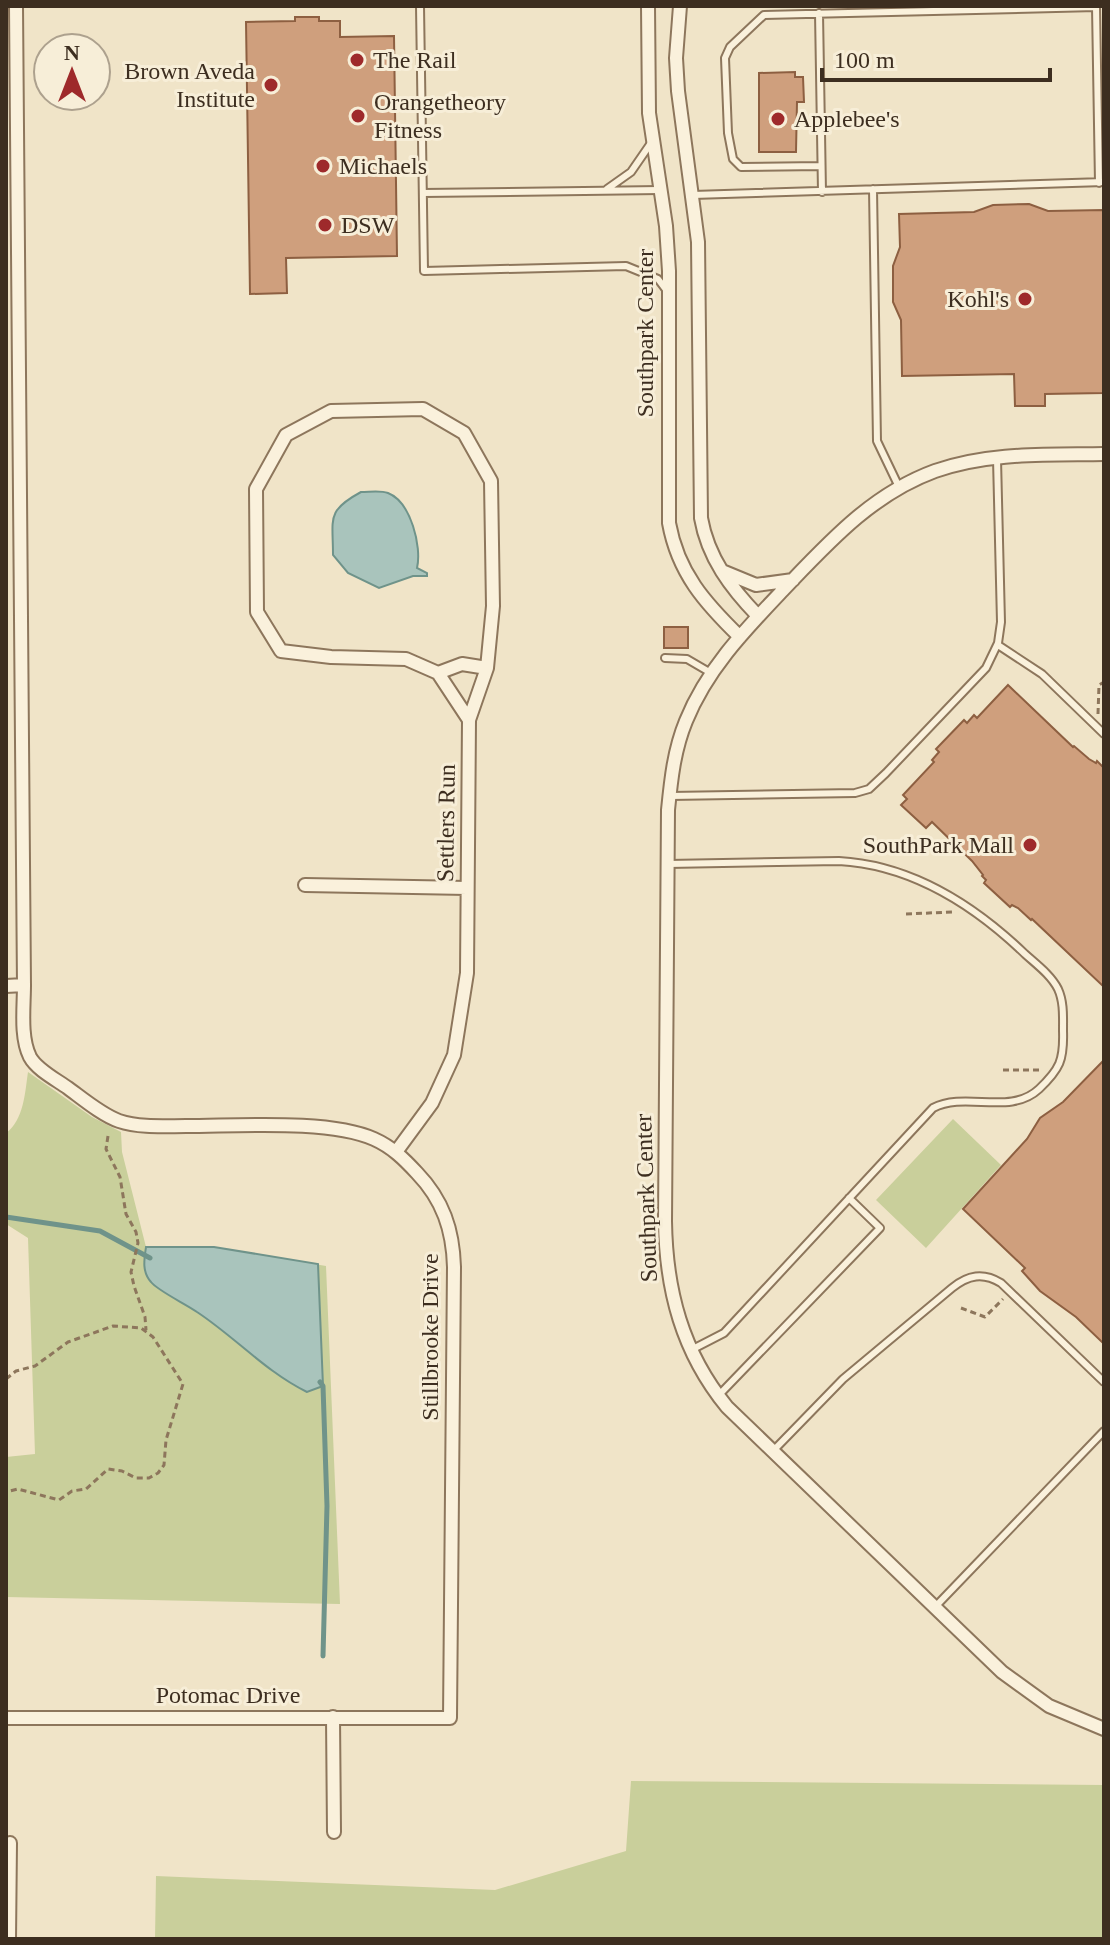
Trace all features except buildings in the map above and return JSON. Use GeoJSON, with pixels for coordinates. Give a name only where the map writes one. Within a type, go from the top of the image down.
{"type":"FeatureCollection","features":[{"type":"Feature","properties":{"kind":"street","name":"Stillbrooke Drive"},"geometry":{"type":"LineString","coordinates":[[16,6],[24,1032],[31,1058],[68,1088],[119,1121],[155,1126],[321,1127],[348,1131],[374,1138],[396,1152],[426,1182],[437,1199],[447,1219],[453,1245],[450,1718]]}},
{"type":"Feature","properties":{"kind":"street","name":"Southpark Center"},"geometry":{"type":"LineString","coordinates":[[648,6],[652,139],[666,226],[669,294],[667,492],[672,539],[682,567],[697,593],[740,637]]}},
{"type":"Feature","properties":{"kind":"street"},"geometry":{"type":"LineString","coordinates":[[680,6],[677,81],[698,242],[701,509],[705,536],[722,571],[758,616]]}},
{"type":"Feature","properties":{"kind":"street","name":"Settlers Run"},"geometry":{"type":"LineString","coordinates":[[396,1152],[432,1103],[454,1055],[467,973],[469,720],[487,668],[493,606],[491,481],[464,433],[423,409],[331,411],[286,435],[256,489],[257,612],[281,651],[331,657],[406,659],[438,673]]}},
{"type":"Feature","properties":{"kind":"street","name":"Southpark Center"},"geometry":{"type":"LineString","coordinates":[[1104,454],[997,457],[953,465],[899,487],[854,519],[758,616],[711,673],[682,731],[670,796],[665,1245],[671,1294],[691,1350],[718,1396],[772,1452],[1002,1672],[1031,1695],[1073,1718],[1104,1729]]}},
{"type":"Feature","properties":{"kind":"street"},"geometry":{"type":"LineString","coordinates":[[722,571],[756,585],[793,580]]}},
{"type":"Feature","properties":{"kind":"street"},"geometry":{"type":"LineString","coordinates":[[469,720],[438,673],[462,664],[487,668]]}},
{"type":"Feature","properties":{"kind":"street"},"geometry":{"type":"LineString","coordinates":[[305,885],[467,888]]}},
{"type":"Feature","properties":{"kind":"street"},"geometry":{"type":"LineString","coordinates":[[6,986],[24,985]]}},
{"type":"Feature","properties":{"kind":"street"},"geometry":{"type":"LineString","coordinates":[[333,1717],[334,1832]]}},
{"type":"Feature","properties":{"kind":"street","name":"Potomac Drive"},"geometry":{"type":"LineString","coordinates":[[6,1718],[450,1718]]}},
{"type":"Feature","properties":{"kind":"street"},"geometry":{"type":"LineString","coordinates":[[9,1939],[10,1843]]}},
{"type":"Feature","properties":{"kind":"lane"},"geometry":{"type":"LineString","coordinates":[[420,6],[424,271],[626,266],[658,279],[669,294]]}},
{"type":"Feature","properties":{"kind":"lane"},"geometry":{"type":"LineString","coordinates":[[693,195],[1102,182],[1096,7],[761,16],[730,47],[725,58],[728,133],[736,164],[741,167],[821,166]]}},
{"type":"Feature","properties":{"kind":"lane"},"geometry":{"type":"LineString","coordinates":[[819,13],[822,192]]}},
{"type":"Feature","properties":{"kind":"lane"},"geometry":{"type":"LineString","coordinates":[[605,190],[631,172],[652,139]]}},
{"type":"Feature","properties":{"kind":"lane"},"geometry":{"type":"LineString","coordinates":[[873,189],[877,441],[899,487]]}},
{"type":"Feature","properties":{"kind":"lane"},"geometry":{"type":"LineString","coordinates":[[423,193],[660,190]]}},
{"type":"Feature","properties":{"kind":"lane"},"geometry":{"type":"LineString","coordinates":[[670,796],[848,794],[869,789],[986,668],[998,645],[1001,622],[997,457]]}},
{"type":"Feature","properties":{"kind":"lane"},"geometry":{"type":"LineString","coordinates":[[998,645],[1042,674],[1104,734]]}},
{"type":"Feature","properties":{"kind":"lane"},"geometry":{"type":"LineString","coordinates":[[665,658],[687,659],[711,673]]}},
{"type":"Feature","properties":{"kind":"lane"},"geometry":{"type":"LineString","coordinates":[[667,864],[839,861],[864,864],[905,876],[945,892],[981,914],[1045,972],[1059,991],[1063,1006],[1063,1058],[1039,1089],[1019,1101],[937,1106],[724,1333],[691,1350]]}},
{"type":"Feature","properties":{"kind":"lane"},"geometry":{"type":"LineString","coordinates":[[718,1396],[880,1228],[849,1198]]}},
{"type":"Feature","properties":{"kind":"lane"},"geometry":{"type":"LineString","coordinates":[[772,1452],[843,1379],[970,1276],[983,1276],[1001,1283],[1104,1382]]}},
{"type":"Feature","properties":{"kind":"lane"},"geometry":{"type":"LineString","coordinates":[[935,1607],[1104,1431]]}},
{"type":"Feature","properties":{"kind":"path"},"geometry":{"type":"LineString","coordinates":[[1102,720],[1098,716],[1099,685],[1104,682]]}},
{"type":"Feature","properties":{"kind":"path"},"geometry":{"type":"LineString","coordinates":[[906,914],[952,912]]}},
{"type":"Feature","properties":{"kind":"path"},"geometry":{"type":"LineString","coordinates":[[1003,1070],[1046,1070]]}},
{"type":"Feature","properties":{"kind":"path"},"geometry":{"type":"LineString","coordinates":[[108,1136],[106,1149],[120,1177],[123,1201],[136,1232],[137,1245],[131,1272],[145,1317],[146,1332]]}},
{"type":"Feature","properties":{"kind":"path"},"geometry":{"type":"LineString","coordinates":[[961,1308],[985,1317],[1003,1299]]}},
{"type":"Feature","properties":{"kind":"path"},"geometry":{"type":"LineString","coordinates":[[6,1379],[16,1371],[35,1366],[68,1342],[113,1326],[141,1328],[153,1337],[183,1384],[166,1440],[164,1465],[158,1473],[149,1478],[136,1478],[108,1469],[86,1489],[72,1491],[59,1500],[18,1489],[6,1492]]}},
{"type":"Feature","properties":{"kind":"green space"},"geometry":{"type":"Polygon","coordinates":[[[28,1072],[92,1117],[121,1132],[122,1152],[146,1247],[214,1247],[326,1266],[340,1604],[6,1597],[6,1457],[35,1454],[28,1238],[6,1224],[6,1133],[20,1113],[28,1072]]]}},
{"type":"Feature","properties":{"kind":"green space"},"geometry":{"type":"Polygon","coordinates":[[[953,1119],[1001,1165],[926,1248],[876,1200],[953,1119]]]}},
{"type":"Feature","properties":{"kind":"green space"},"geometry":{"type":"Polygon","coordinates":[[[631,1781],[1104,1785],[1104,1939],[155,1939],[156,1876],[495,1890],[626,1851],[631,1781]]]}},
{"type":"Feature","properties":{"kind":"water"},"geometry":{"type":"Polygon","coordinates":[[[361,492],[388,493],[403,506],[416,537],[417,568],[427,576],[413,576],[379,588],[348,573],[333,555],[334,517],[342,505],[361,492]]]}},
{"type":"Feature","properties":{"kind":"water"},"geometry":{"type":"Polygon","coordinates":[[[146,1247],[214,1247],[318,1264],[323,1386],[307,1392],[292,1384],[211,1322],[155,1286],[145,1270],[146,1247]]]}},
{"type":"Feature","properties":{"kind":"waterway"},"geometry":{"type":"LineString","coordinates":[[6,1217],[100,1231],[150,1258]]}},
{"type":"Feature","properties":{"kind":"waterway"},"geometry":{"type":"LineString","coordinates":[[320,1382],[323,1386],[327,1506],[323,1656]]}},
{"type":"Feature","properties":{"kind":"place","name":"The Rail"},"geometry":{"type":"Point","coordinates":[357,60]}},
{"type":"Feature","properties":{"kind":"place","name":"Brown Aveda Institute"},"geometry":{"type":"Point","coordinates":[271,85]}},
{"type":"Feature","properties":{"kind":"place","name":"Orangetheory Fitness"},"geometry":{"type":"Point","coordinates":[358,116]}},
{"type":"Feature","properties":{"kind":"place","name":"Applebee's"},"geometry":{"type":"Point","coordinates":[778,119]}},
{"type":"Feature","properties":{"kind":"place","name":"Michaels"},"geometry":{"type":"Point","coordinates":[323,166]}},
{"type":"Feature","properties":{"kind":"place","name":"DSW"},"geometry":{"type":"Point","coordinates":[325,225]}},
{"type":"Feature","properties":{"kind":"place","name":"Kohl's"},"geometry":{"type":"Point","coordinates":[1025,299]}},
{"type":"Feature","properties":{"kind":"place","name":"SouthPark Mall"},"geometry":{"type":"Point","coordinates":[1030,845]}}]}
